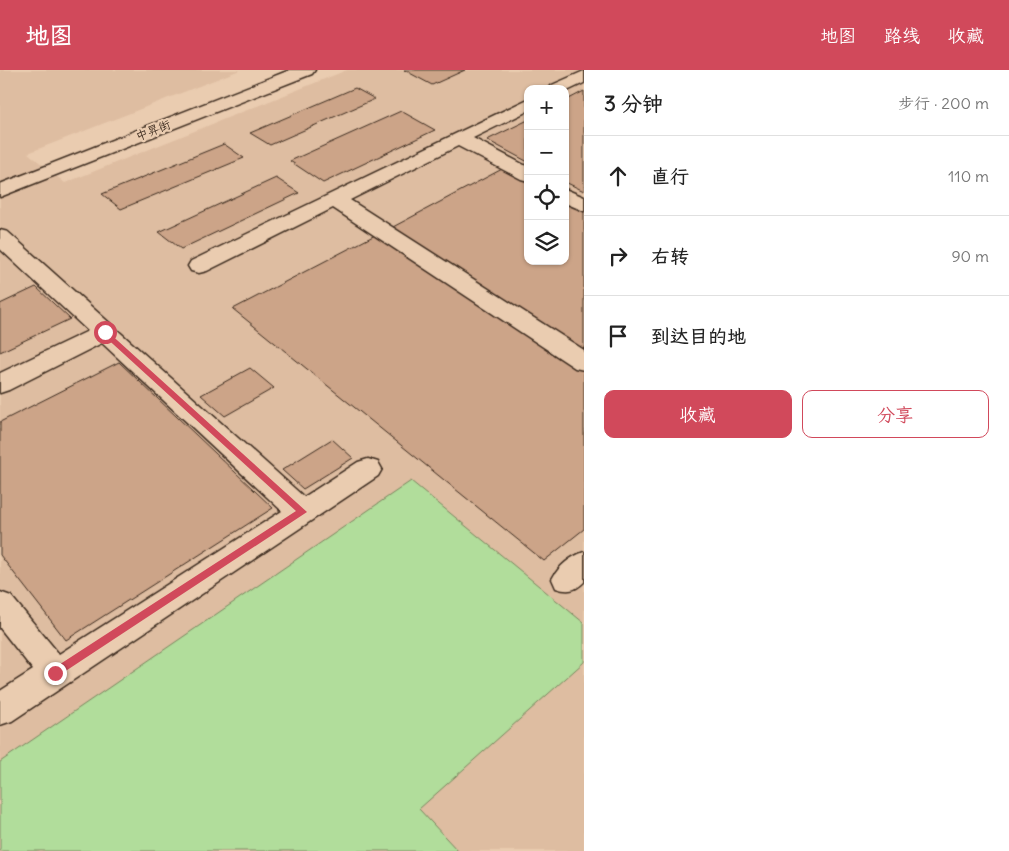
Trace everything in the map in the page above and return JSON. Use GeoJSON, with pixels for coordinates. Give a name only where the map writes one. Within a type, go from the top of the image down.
{"type":"FeatureCollection","features":[{"type":"Feature","properties":{"kind":"main road","name":"中昇街"},"geometry":{"type":"LineString","coordinates":[[0,191],[306,70]]}},
{"type":"Feature","properties":{"kind":"main road"},"geometry":{"type":"LineString","coordinates":[[566,85],[584,76]]}},
{"type":"Feature","properties":{"kind":"main road"},"geometry":{"type":"LineString","coordinates":[[199,266],[524,106]]}},
{"type":"Feature","properties":{"kind":"main road"},"geometry":{"type":"LineString","coordinates":[[458,138],[524,173]]}},
{"type":"Feature","properties":{"kind":"main road"},"geometry":{"type":"LineString","coordinates":[[569,197],[584,205]]}},
{"type":"Feature","properties":{"kind":"main road"},"geometry":{"type":"LineString","coordinates":[[334,199],[584,362]]}},
{"type":"Feature","properties":{"kind":"main road"},"geometry":{"type":"LineString","coordinates":[[0,237],[302,512]]}},
{"type":"Feature","properties":{"kind":"main road"},"geometry":{"type":"LineString","coordinates":[[0,384],[105,332]]}},
{"type":"Feature","properties":{"kind":"main road"},"geometry":{"type":"LineString","coordinates":[[0,710],[368,469]]}},
{"type":"Feature","properties":{"kind":"main road"},"geometry":{"type":"LineString","coordinates":[[0,605],[55,673]]}},
{"type":"Feature","properties":{"kind":"shaded area"},"geometry":{"type":"Polygon","coordinates":[[[0,70],[240,70],[28,153],[65,183],[347,70],[584,70],[584,851],[0,851],[0,70]]]}},
{"type":"Feature","properties":{"kind":"green space"},"geometry":{"type":"Polygon","coordinates":[[[411,481],[584,623],[584,662],[419,809],[458,851],[0,851],[0,762],[411,481]]]}},
{"type":"Feature","properties":{"kind":"building"},"geometry":{"type":"Polygon","coordinates":[[[404,70],[465,70],[432,85],[404,70]]]}},
{"type":"Feature","properties":{"kind":"building"},"geometry":{"type":"Polygon","coordinates":[[[355,88],[375,99],[270,145],[250,133],[355,88]]]}},
{"type":"Feature","properties":{"kind":"building"},"geometry":{"type":"Polygon","coordinates":[[[584,91],[584,191],[569,184],[569,99],[584,91]]]}},
{"type":"Feature","properties":{"kind":"building"},"geometry":{"type":"Polygon","coordinates":[[[401,111],[435,130],[323,183],[290,161],[401,111]]]}},
{"type":"Feature","properties":{"kind":"building"},"geometry":{"type":"Polygon","coordinates":[[[524,122],[524,160],[487,140],[524,122]]]}},
{"type":"Feature","properties":{"kind":"building"},"geometry":{"type":"Polygon","coordinates":[[[224,144],[244,158],[121,209],[102,194],[224,144]]]}},
{"type":"Feature","properties":{"kind":"building"},"geometry":{"type":"Polygon","coordinates":[[[504,168],[524,179],[524,265],[569,265],[569,203],[584,212],[584,350],[391,228],[504,168]]]}},
{"type":"Feature","properties":{"kind":"building"},"geometry":{"type":"Polygon","coordinates":[[[276,178],[299,193],[181,249],[159,232],[276,178]]]}},
{"type":"Feature","properties":{"kind":"building"},"geometry":{"type":"Polygon","coordinates":[[[379,233],[584,368],[584,529],[544,561],[233,309],[379,233]]]}},
{"type":"Feature","properties":{"kind":"building"},"geometry":{"type":"Polygon","coordinates":[[[36,287],[70,319],[0,352],[0,304],[36,287]]]}},
{"type":"Feature","properties":{"kind":"building"},"geometry":{"type":"Polygon","coordinates":[[[119,362],[273,508],[66,640],[0,555],[0,422],[119,362]]]}},
{"type":"Feature","properties":{"kind":"building"},"geometry":{"type":"Polygon","coordinates":[[[250,368],[274,388],[225,416],[201,395],[250,368]]]}},
{"type":"Feature","properties":{"kind":"building"},"geometry":{"type":"Polygon","coordinates":[[[332,439],[353,458],[303,489],[282,470],[332,439]]]}},
{"type":"Feature","properties":{"kind":"route"},"geometry":{"type":"LineString","coordinates":[[55,673],[302,512],[105,332]]}}]}
